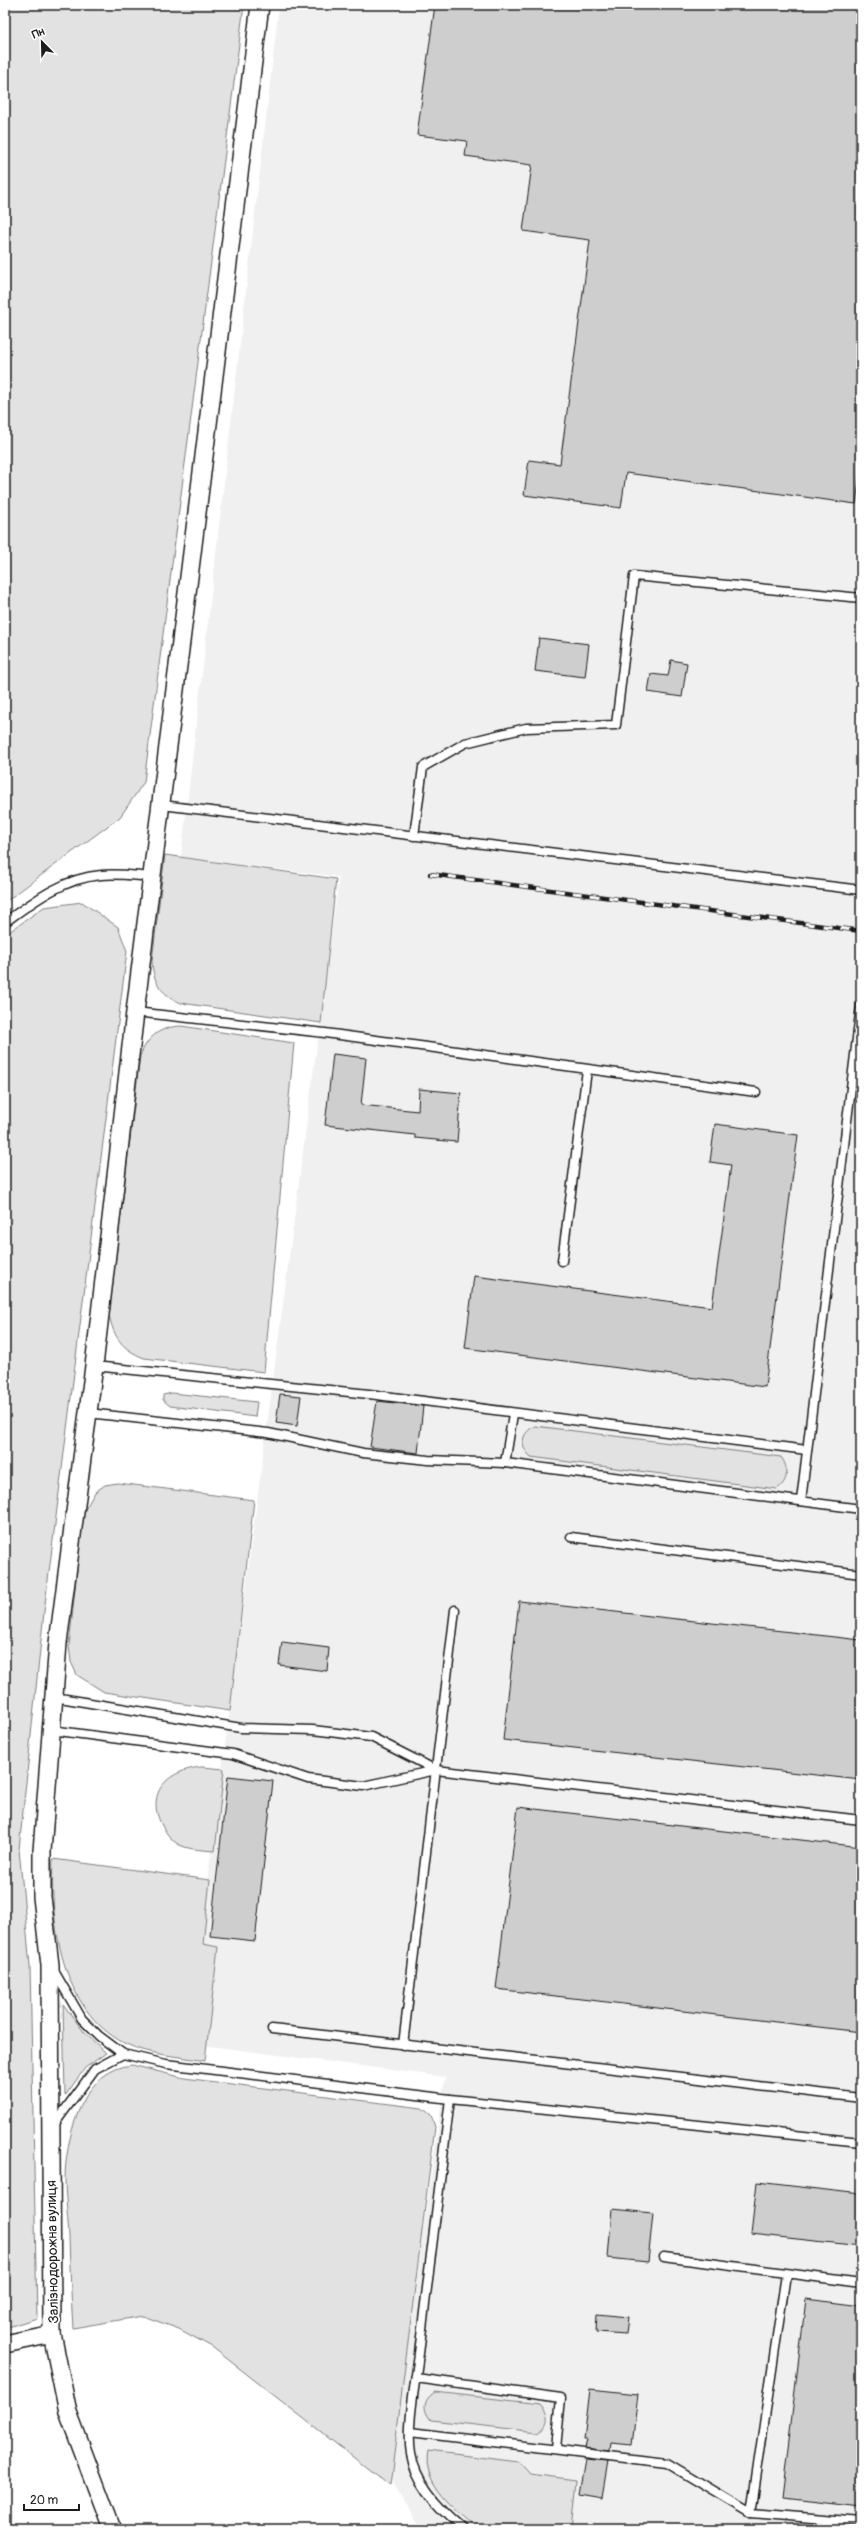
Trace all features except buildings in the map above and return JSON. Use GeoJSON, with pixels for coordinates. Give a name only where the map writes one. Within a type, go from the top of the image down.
{"type":"FeatureCollection","features":[{"type":"Feature","properties":{"kind":"street","name":"Залізнодорожна вулиця"},"geometry":{"type":"LineString","coordinates":[[112,2529],[68,2412],[52,2334],[50,1965],[42,1897],[42,1874],[58,1643],[94,1366],[135,1012],[162,805],[260,5]]}},
{"type":"Feature","properties":{"kind":"street"},"geometry":{"type":"LineString","coordinates":[[5,2344],[52,2334]]}},
{"type":"Feature","properties":{"kind":"lane"},"geometry":{"type":"LineString","coordinates":[[414,836],[423,767],[465,743],[526,728],[616,725],[634,576],[861,598]]}},
{"type":"Feature","properties":{"kind":"lane"},"geometry":{"type":"LineString","coordinates":[[162,805],[861,890]]}},
{"type":"Feature","properties":{"kind":"lane"},"geometry":{"type":"LineString","coordinates":[[5,922],[34,900],[80,879],[101,875],[153,877]]}},
{"type":"Feature","properties":{"kind":"lane"},"geometry":{"type":"LineString","coordinates":[[801,1501],[861,1005]]}},
{"type":"Feature","properties":{"kind":"lane"},"geometry":{"type":"LineString","coordinates":[[135,1012],[325,1033],[756,1092]]}},
{"type":"Feature","properties":{"kind":"lane"},"geometry":{"type":"LineString","coordinates":[[562,1261],[587,1070]]}},
{"type":"Feature","properties":{"kind":"lane"},"geometry":{"type":"LineString","coordinates":[[94,1366],[369,1394],[512,1414],[808,1450]]}},
{"type":"Feature","properties":{"kind":"lane"},"geometry":{"type":"LineString","coordinates":[[88,1413],[268,1433],[363,1453],[428,1460],[505,1463],[861,1509]]}},
{"type":"Feature","properties":{"kind":"lane"},"geometry":{"type":"LineString","coordinates":[[505,1463],[512,1414]]}},
{"type":"Feature","properties":{"kind":"lane"},"geometry":{"type":"LineString","coordinates":[[571,1537],[861,1574]]}},
{"type":"Feature","properties":{"kind":"lane"},"geometry":{"type":"LineString","coordinates":[[403,2045],[455,1610]]}},
{"type":"Feature","properties":{"kind":"lane"},"geometry":{"type":"LineString","coordinates":[[54,1697],[241,1728],[313,1730],[371,1737],[436,1770]]}},
{"type":"Feature","properties":{"kind":"lane"},"geometry":{"type":"LineString","coordinates":[[52,1730],[233,1754],[308,1779],[363,1786],[436,1770],[861,1820]]}},
{"type":"Feature","properties":{"kind":"lane"},"geometry":{"type":"LineString","coordinates":[[50,1965],[82,2020],[123,2054],[166,2064],[450,2099],[861,2142]]}},
{"type":"Feature","properties":{"kind":"lane"},"geometry":{"type":"LineString","coordinates":[[272,2029],[861,2098]]}},
{"type":"Feature","properties":{"kind":"lane"},"geometry":{"type":"LineString","coordinates":[[50,2130],[95,2069],[123,2054]]}},
{"type":"Feature","properties":{"kind":"lane"},"geometry":{"type":"LineString","coordinates":[[450,2099],[410,2432],[411,2453],[417,2473],[434,2500],[464,2529]]}},
{"type":"Feature","properties":{"kind":"lane"},"geometry":{"type":"LineString","coordinates":[[664,2257],[861,2283]]}},
{"type":"Feature","properties":{"kind":"lane"},"geometry":{"type":"LineString","coordinates":[[751,2513],[786,2274]]}},
{"type":"Feature","properties":{"kind":"lane"},"geometry":{"type":"LineString","coordinates":[[416,2378],[561,2398],[556,2448]]}},
{"type":"Feature","properties":{"kind":"lane"},"geometry":{"type":"LineString","coordinates":[[410,2432],[556,2448],[667,2463],[751,2513],[861,2522]]}},
{"type":"Feature","properties":{"kind":"shaded area"},"geometry":{"type":"Polygon","coordinates":[[[5,5],[244,5],[144,782],[120,817],[5,902],[5,5]]]}},
{"type":"Feature","properties":{"kind":"shaded area"},"geometry":{"type":"Polygon","coordinates":[[[279,5],[861,5],[861,2529],[421,2529],[389,2476],[445,2077],[186,2043],[339,877],[181,857],[279,5]]]}},
{"type":"Feature","properties":{"kind":"shaded area"},"geometry":{"type":"Polygon","coordinates":[[[165,855],[336,879],[321,1023],[181,1003],[163,992],[156,982],[152,961],[165,855]]]}},
{"type":"Feature","properties":{"kind":"shaded area"},"geometry":{"type":"Polygon","coordinates":[[[82,902],[118,927],[127,951],[44,1612],[19,1849],[30,1966],[37,2318],[5,2328],[5,935],[44,907],[82,902]]]}},
{"type":"Feature","properties":{"kind":"shaded area"},"geometry":{"type":"Polygon","coordinates":[[[181,1026],[294,1043],[264,1372],[144,1358],[130,1351],[120,1342],[113,1330],[109,1315],[140,1056],[147,1043],[156,1034],[167,1028],[181,1026]]]}},
{"type":"Feature","properties":{"kind":"shaded area"},"geometry":{"type":"Polygon","coordinates":[[[172,1393],[257,1402],[255,1417],[170,1406],[163,1400],[163,1395],[172,1393]]]}},
{"type":"Feature","properties":{"kind":"shaded area"},"geometry":{"type":"Polygon","coordinates":[[[535,1426],[781,1457],[784,1461],[786,1478],[777,1489],[531,1457],[527,1453],[523,1440],[527,1432],[535,1426]]]}},
{"type":"Feature","properties":{"kind":"shaded area"},"geometry":{"type":"Polygon","coordinates":[[[118,1483],[254,1500],[230,1711],[104,1692],[77,1675],[71,1662],[69,1646],[83,1513],[95,1492],[105,1485],[118,1483]]]}},
{"type":"Feature","properties":{"kind":"shaded area"},"geometry":{"type":"Polygon","coordinates":[[[202,1767],[224,1769],[215,1851],[198,1850],[179,1845],[169,1837],[164,1829],[158,1817],[156,1805],[157,1795],[162,1786],[169,1779],[178,1773],[189,1769],[202,1767]]]}},
{"type":"Feature","properties":{"kind":"shaded area"},"geometry":{"type":"Polygon","coordinates":[[[53,1859],[210,1880],[203,1944],[218,1947],[205,2061],[153,2053],[133,2047],[124,2043],[103,2028],[86,2009],[73,1987],[64,1962],[58,1936],[54,1910],[53,1859]]]}},
{"type":"Feature","properties":{"kind":"shaded area"},"geometry":{"type":"Polygon","coordinates":[[[63,2004],[84,2032],[106,2053],[85,2068],[65,2096],[63,2004]]]}},
{"type":"Feature","properties":{"kind":"shaded area"},"geometry":{"type":"Polygon","coordinates":[[[132,2065],[184,2078],[422,2108],[431,2115],[435,2127],[390,2486],[212,2347],[179,2329],[143,2316],[73,2328],[65,2180],[68,2147],[77,2115],[92,2087],[103,2077],[116,2069],[132,2065]]]}},
{"type":"Feature","properties":{"kind":"shaded area"},"geometry":{"type":"Polygon","coordinates":[[[435,2392],[541,2404],[547,2412],[548,2420],[545,2426],[538,2432],[431,2420],[426,2412],[425,2405],[428,2398],[435,2392]]]}},
{"type":"Feature","properties":{"kind":"shaded area"},"geometry":{"type":"Polygon","coordinates":[[[428,2451],[519,2462],[530,2474],[576,2480],[571,2529],[478,2529],[451,2505],[435,2485],[427,2463],[428,2451]]]}},
{"type":"Feature","properties":{"kind":"railway"},"geometry":{"type":"LineString","coordinates":[[430,874],[861,931]]}}]}
